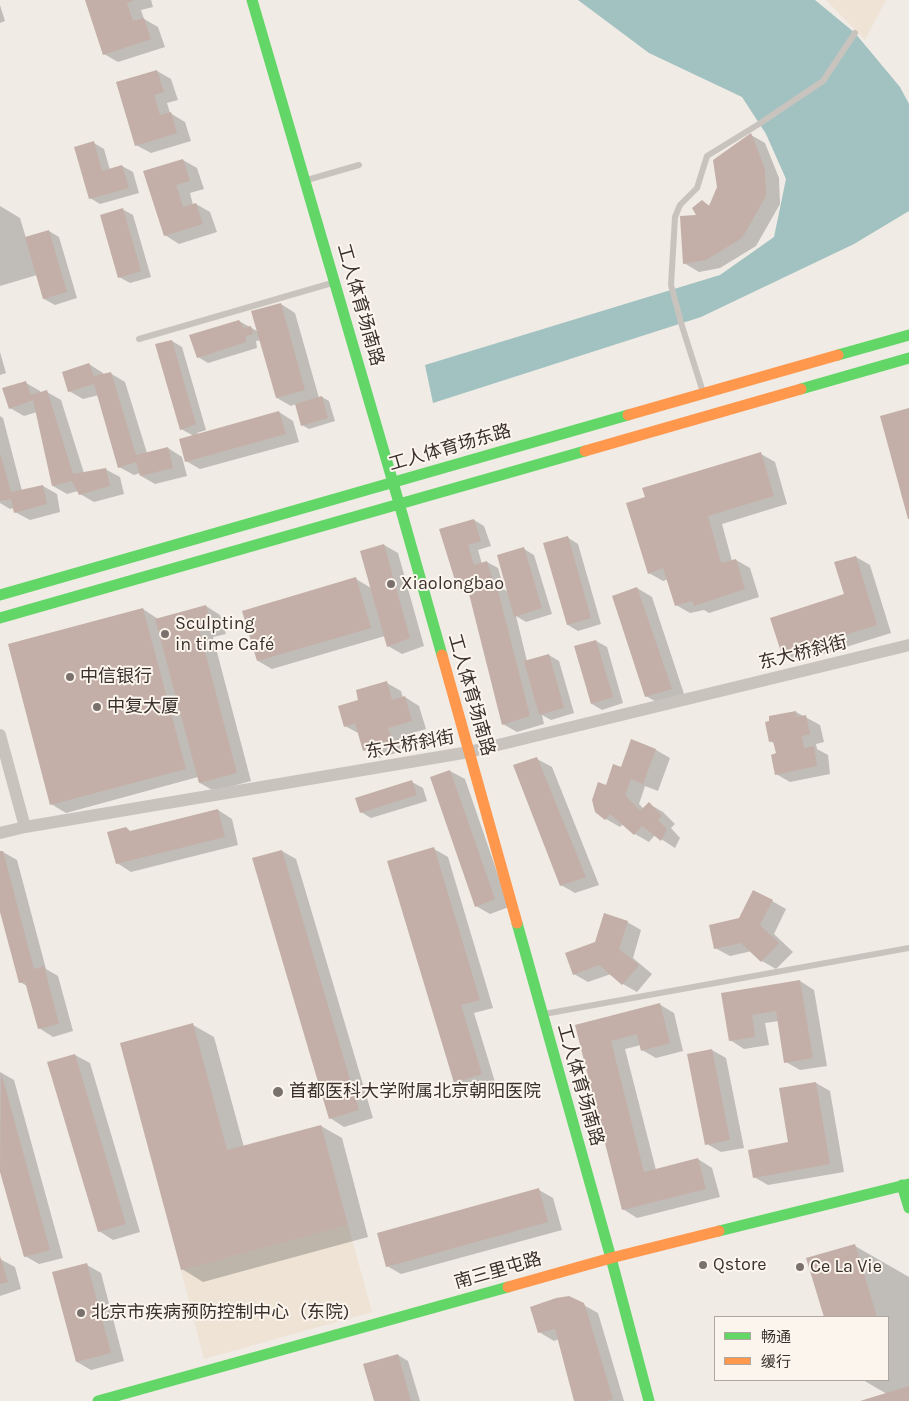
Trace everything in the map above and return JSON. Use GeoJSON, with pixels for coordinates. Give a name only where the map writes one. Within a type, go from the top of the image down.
{"type":"FeatureCollection","features":[{"type":"Feature","properties":{"kind":"street","name":"工人体育场南路"},"geometry":{"type":"LineString","coordinates":[[252,0],[399,503],[611,1258],[649,1401]]}},
{"type":"Feature","properties":{"kind":"street","name":"工人体育场东路"},"geometry":{"type":"LineString","coordinates":[[0,595],[909,335]]}},
{"type":"Feature","properties":{"kind":"street"},"geometry":{"type":"LineString","coordinates":[[0,618],[909,358]]}},
{"type":"Feature","properties":{"kind":"street","name":"东大桥斜街"},"geometry":{"type":"LineString","coordinates":[[0,834],[25,827],[469,752],[909,645]]}},
{"type":"Feature","properties":{"kind":"street"},"geometry":{"type":"LineString","coordinates":[[0,735],[25,827]]}},
{"type":"Feature","properties":{"kind":"street"},"geometry":{"type":"LineString","coordinates":[[906,1185],[909,1208]]}},
{"type":"Feature","properties":{"kind":"street","name":"南三里屯路"},"geometry":{"type":"LineString","coordinates":[[98,1401],[611,1258],[906,1185]]}},
{"type":"Feature","properties":{"kind":"lane"},"geometry":{"type":"LineString","coordinates":[[703,393],[671,285],[675,217],[680,205],[697,188],[707,156],[823,81],[855,33]]}},
{"type":"Feature","properties":{"kind":"lane"},"geometry":{"type":"LineString","coordinates":[[306,180],[360,165]]}},
{"type":"Feature","properties":{"kind":"lane"},"geometry":{"type":"LineString","coordinates":[[139,339],[335,282]]}},
{"type":"Feature","properties":{"kind":"lane"},"geometry":{"type":"LineString","coordinates":[[542,1015],[909,948]]}},
{"type":"Feature","properties":{"kind":"shaded area"},"geometry":{"type":"Polygon","coordinates":[[[826,0],[886,0],[865,40],[826,0]]]}},
{"type":"Feature","properties":{"kind":"shaded area"},"geometry":{"type":"Polygon","coordinates":[[[348,1225],[372,1312],[204,1359],[181,1270],[348,1225]]]}},
{"type":"Feature","properties":{"kind":"water"},"geometry":{"type":"Polygon","coordinates":[[[578,0],[815,0],[855,33],[900,87],[909,104],[909,211],[854,244],[701,317],[433,403],[425,365],[720,275],[774,237],[786,179],[766,134],[742,97],[649,53],[578,0]]]}},
{"type":"Feature","properties":{"kind":"building"},"geometry":{"type":"Polygon","coordinates":[[[85,0],[134,0],[127,3],[133,21],[144,18],[151,39],[103,55],[85,0]]]}},
{"type":"Feature","properties":{"kind":"building"},"geometry":{"type":"Polygon","coordinates":[[[157,70],[164,92],[154,95],[160,115],[171,112],[177,133],[135,146],[116,82],[157,70]]]}},
{"type":"Feature","properties":{"kind":"building"},"geometry":{"type":"Polygon","coordinates":[[[751,133],[765,169],[766,196],[742,238],[706,260],[683,264],[680,216],[696,215],[692,208],[702,200],[709,206],[717,187],[713,160],[751,133]]]}},
{"type":"Feature","properties":{"kind":"building"},"geometry":{"type":"Polygon","coordinates":[[[94,141],[102,171],[122,165],[129,188],[89,199],[74,147],[94,141]]]}},
{"type":"Feature","properties":{"kind":"building"},"geometry":{"type":"Polygon","coordinates":[[[183,159],[190,181],[176,185],[183,207],[196,203],[203,224],[164,236],[143,171],[183,159]]]}},
{"type":"Feature","properties":{"kind":"building"},"geometry":{"type":"Polygon","coordinates":[[[123,208],[141,271],[118,278],[100,215],[123,208]]]}},
{"type":"Feature","properties":{"kind":"building"},"geometry":{"type":"Polygon","coordinates":[[[49,230],[67,292],[43,299],[25,237],[49,230]]]}},
{"type":"Feature","properties":{"kind":"building"},"geometry":{"type":"Polygon","coordinates":[[[281,303],[305,390],[276,398],[251,311],[281,303]]]}},
{"type":"Feature","properties":{"kind":"building"},"geometry":{"type":"Polygon","coordinates":[[[239,320],[244,328],[251,326],[253,334],[246,336],[246,342],[197,358],[189,335],[239,320]]]}},
{"type":"Feature","properties":{"kind":"building"},"geometry":{"type":"Polygon","coordinates":[[[172,340],[196,424],[180,430],[155,344],[172,340]]]}},
{"type":"Feature","properties":{"kind":"building"},"geometry":{"type":"Polygon","coordinates":[[[89,363],[94,376],[111,372],[136,455],[168,447],[173,468],[140,476],[136,462],[118,468],[94,384],[68,392],[62,372],[89,363]]]}},
{"type":"Feature","properties":{"kind":"building"},"geometry":{"type":"Polygon","coordinates":[[[26,381],[31,395],[47,390],[73,474],[106,468],[110,486],[79,495],[72,481],[52,486],[33,400],[9,409],[2,388],[26,381]]]}},
{"type":"Feature","properties":{"kind":"building"},"geometry":{"type":"Polygon","coordinates":[[[322,396],[328,418],[301,426],[295,404],[322,396]]]}},
{"type":"Feature","properties":{"kind":"building"},"geometry":{"type":"Polygon","coordinates":[[[909,408],[909,519],[908,519],[880,416],[909,408]]]}},
{"type":"Feature","properties":{"kind":"building"},"geometry":{"type":"Polygon","coordinates":[[[279,411],[286,434],[185,462],[179,439],[279,411]]]}},
{"type":"Feature","properties":{"kind":"building"},"geometry":{"type":"Polygon","coordinates":[[[761,452],[774,496],[708,516],[721,563],[736,559],[745,589],[694,606],[692,601],[675,606],[663,568],[648,574],[626,503],[645,497],[642,488],[761,452]]]}},
{"type":"Feature","properties":{"kind":"building"},"geometry":{"type":"Polygon","coordinates":[[[0,453],[11,492],[43,485],[47,504],[14,513],[11,499],[0,501],[0,453]]]}},
{"type":"Feature","properties":{"kind":"building"},"geometry":{"type":"Polygon","coordinates":[[[474,519],[481,541],[468,545],[474,565],[487,561],[493,580],[458,590],[439,529],[474,519]]]}},
{"type":"Feature","properties":{"kind":"building"},"geometry":{"type":"Polygon","coordinates":[[[568,536],[591,618],[567,625],[543,543],[568,536]]]}},
{"type":"Feature","properties":{"kind":"building"},"geometry":{"type":"Polygon","coordinates":[[[384,544],[410,638],[387,647],[360,551],[384,544]]]}},
{"type":"Feature","properties":{"kind":"building"},"geometry":{"type":"Polygon","coordinates":[[[524,547],[542,608],[514,617],[497,555],[524,547]]]}},
{"type":"Feature","properties":{"kind":"building"},"geometry":{"type":"Polygon","coordinates":[[[856,556],[877,625],[782,655],[770,618],[844,594],[834,562],[856,556]]]}},
{"type":"Feature","properties":{"kind":"building"},"geometry":{"type":"Polygon","coordinates":[[[356,577],[371,628],[257,661],[242,611],[356,577]]]}},
{"type":"Feature","properties":{"kind":"building"},"geometry":{"type":"Polygon","coordinates":[[[496,583],[530,716],[502,725],[468,590],[496,583]]]}},
{"type":"Feature","properties":{"kind":"building"},"geometry":{"type":"Polygon","coordinates":[[[637,587],[672,689],[645,697],[612,596],[637,587]]]}},
{"type":"Feature","properties":{"kind":"building"},"geometry":{"type":"Polygon","coordinates":[[[206,605],[212,626],[199,629],[237,773],[199,783],[155,619],[206,605]]]}},
{"type":"Feature","properties":{"kind":"building","name":"中复大厦"},"geometry":{"type":"Polygon","coordinates":[[[143,608],[186,769],[50,805],[8,644],[143,608]]]}},
{"type":"Feature","properties":{"kind":"building"},"geometry":{"type":"Polygon","coordinates":[[[596,640],[613,697],[591,704],[574,646],[596,640]]]}},
{"type":"Feature","properties":{"kind":"building"},"geometry":{"type":"Polygon","coordinates":[[[549,654],[564,708],[539,715],[524,661],[549,654]]]}},
{"type":"Feature","properties":{"kind":"building"},"geometry":{"type":"Polygon","coordinates":[[[387,681],[392,700],[405,696],[412,721],[388,728],[393,742],[363,751],[355,723],[344,727],[338,706],[358,700],[356,690],[387,681]]]}},
{"type":"Feature","properties":{"kind":"building"},"geometry":{"type":"Polygon","coordinates":[[[796,711],[797,717],[806,715],[810,734],[802,736],[804,748],[814,746],[817,766],[775,775],[771,755],[776,753],[773,741],[769,742],[765,722],[769,721],[769,716],[796,711]]]}},
{"type":"Feature","properties":{"kind":"building"},"geometry":{"type":"Polygon","coordinates":[[[631,739],[656,749],[643,784],[631,779],[625,795],[640,811],[649,802],[662,816],[658,820],[667,829],[661,841],[642,826],[634,835],[610,814],[605,820],[595,812],[592,800],[598,782],[606,785],[613,764],[621,767],[631,739]]]}},
{"type":"Feature","properties":{"kind":"building"},"geometry":{"type":"Polygon","coordinates":[[[537,757],[586,877],[560,886],[513,765],[537,757]]]}},
{"type":"Feature","properties":{"kind":"building"},"geometry":{"type":"Polygon","coordinates":[[[450,770],[495,899],[475,907],[430,777],[450,770]]]}},
{"type":"Feature","properties":{"kind":"building"},"geometry":{"type":"Polygon","coordinates":[[[412,780],[417,795],[360,813],[355,798],[412,780]]]}},
{"type":"Feature","properties":{"kind":"building"},"geometry":{"type":"Polygon","coordinates":[[[218,809],[225,837],[116,864],[107,832],[126,827],[130,831],[218,809]]]}},
{"type":"Feature","properties":{"kind":"building"},"geometry":{"type":"Polygon","coordinates":[[[434,847],[480,1000],[461,1005],[482,1074],[454,1083],[387,861],[434,847]]]}},
{"type":"Feature","properties":{"kind":"building"},"geometry":{"type":"Polygon","coordinates":[[[282,850],[359,1110],[329,1119],[252,858],[282,850]]]}},
{"type":"Feature","properties":{"kind":"building"},"geometry":{"type":"Polygon","coordinates":[[[0,851],[3,851],[34,969],[44,966],[59,1024],[38,1029],[25,982],[19,983],[0,912],[0,851]]]}},
{"type":"Feature","properties":{"kind":"building"},"geometry":{"type":"Polygon","coordinates":[[[753,890],[773,900],[760,925],[779,943],[761,962],[741,943],[714,949],[709,925],[739,918],[753,890]]]}},
{"type":"Feature","properties":{"kind":"building"},"geometry":{"type":"Polygon","coordinates":[[[604,913],[628,921],[619,949],[639,965],[622,985],[599,965],[573,975],[565,953],[595,942],[604,913]]]}},
{"type":"Feature","properties":{"kind":"building"},"geometry":{"type":"Polygon","coordinates":[[[800,980],[813,1058],[784,1063],[776,1011],[752,1015],[755,1037],[729,1041],[721,993],[800,980]]]}},
{"type":"Feature","properties":{"kind":"building"},"geometry":{"type":"Polygon","coordinates":[[[660,1003],[670,1043],[641,1051],[637,1034],[611,1041],[644,1172],[698,1158],[706,1189],[622,1210],[575,1025],[660,1003]]]}},
{"type":"Feature","properties":{"kind":"building"},"geometry":{"type":"Polygon","coordinates":[[[193,1023],[227,1150],[321,1125],[348,1225],[181,1270],[120,1043],[193,1023]]]}},
{"type":"Feature","properties":{"kind":"building"},"geometry":{"type":"Polygon","coordinates":[[[712,1049],[730,1140],[705,1145],[687,1054],[712,1049]]]}},
{"type":"Feature","properties":{"kind":"building"},"geometry":{"type":"Polygon","coordinates":[[[75,1054],[126,1224],[98,1232],[47,1062],[75,1054]]]}},
{"type":"Feature","properties":{"kind":"building"},"geometry":{"type":"Polygon","coordinates":[[[1,1072],[50,1250],[24,1257],[0,1172],[1,1072]]]}},
{"type":"Feature","properties":{"kind":"building"},"geometry":{"type":"Polygon","coordinates":[[[816,1082],[830,1164],[753,1178],[748,1150],[788,1142],[779,1088],[816,1082]]]}},
{"type":"Feature","properties":{"kind":"building"},"geometry":{"type":"Polygon","coordinates":[[[539,1188],[548,1222],[386,1267],[377,1233],[539,1188]]]}},
{"type":"Feature","properties":{"kind":"building"},"geometry":{"type":"Polygon","coordinates":[[[855,1244],[877,1316],[824,1316],[806,1258],[855,1244]]]}},
{"type":"Feature","properties":{"kind":"building"},"geometry":{"type":"Polygon","coordinates":[[[0,1256],[8,1282],[0,1284],[0,1256]]]}},
{"type":"Feature","properties":{"kind":"building","name":"北京市疾病预防控制中心（东院)"},"geometry":{"type":"Polygon","coordinates":[[[87,1263],[111,1353],[76,1362],[52,1272],[87,1263]]]}},
{"type":"Feature","properties":{"kind":"building"},"geometry":{"type":"Polygon","coordinates":[[[569,1296],[584,1303],[613,1399],[606,1401],[574,1401],[555,1329],[538,1333],[530,1307],[556,1298],[569,1296]]]}},
{"type":"Feature","properties":{"kind":"building"},"geometry":{"type":"Polygon","coordinates":[[[398,1354],[411,1401],[374,1401],[363,1364],[398,1354]]]}},
{"type":"Feature","properties":{"kind":"building"},"geometry":{"type":"Polygon","coordinates":[[[909,1386],[909,1401],[860,1401],[909,1386]]]}},
{"type":"Feature","properties":{"kind":"traffic: fast"},"geometry":{"type":"LineString","coordinates":[[252,0],[442,655]]}},
{"type":"Feature","properties":{"kind":"traffic: fast"},"geometry":{"type":"LineString","coordinates":[[838,355],[909,335]]}},
{"type":"Feature","properties":{"kind":"traffic: fast"},"geometry":{"type":"LineString","coordinates":[[801,389],[909,358]]}},
{"type":"Feature","properties":{"kind":"traffic: fast"},"geometry":{"type":"LineString","coordinates":[[0,595],[628,415]]}},
{"type":"Feature","properties":{"kind":"traffic: fast"},"geometry":{"type":"LineString","coordinates":[[0,618],[585,451]]}},
{"type":"Feature","properties":{"kind":"traffic: fast"},"geometry":{"type":"LineString","coordinates":[[517,923],[649,1401]]}},
{"type":"Feature","properties":{"kind":"traffic: fast"},"geometry":{"type":"LineString","coordinates":[[719,1231],[909,1184]]}},
{"type":"Feature","properties":{"kind":"traffic: fast"},"geometry":{"type":"LineString","coordinates":[[902,1185],[909,1208]]}},
{"type":"Feature","properties":{"kind":"traffic: fast"},"geometry":{"type":"LineString","coordinates":[[98,1401],[508,1287]]}},
{"type":"Feature","properties":{"kind":"traffic: slow"},"geometry":{"type":"LineString","coordinates":[[628,415],[838,355]]}},
{"type":"Feature","properties":{"kind":"traffic: slow"},"geometry":{"type":"LineString","coordinates":[[585,451],[801,389]]}},
{"type":"Feature","properties":{"kind":"traffic: slow"},"geometry":{"type":"LineString","coordinates":[[442,655],[517,923]]}},
{"type":"Feature","properties":{"kind":"traffic: slow"},"geometry":{"type":"LineString","coordinates":[[508,1287],[611,1258],[719,1231]]}},
{"type":"Feature","properties":{"kind":"place","name":"Xiaolongbao"},"geometry":{"type":"Point","coordinates":[391,584]}},
{"type":"Feature","properties":{"kind":"place","name":"Sculpting in time Café"},"geometry":{"type":"Point","coordinates":[165,634]}},
{"type":"Feature","properties":{"kind":"place","name":"中信银行"},"geometry":{"type":"Point","coordinates":[70,677]}},
{"type":"Feature","properties":{"kind":"place","name":"中复大厦"},"geometry":{"type":"Point","coordinates":[97,707]}},
{"type":"Feature","properties":{"kind":"place","name":"首都医科大学附属北京朝阳医院"},"geometry":{"type":"Point","coordinates":[278,1092]}},
{"type":"Feature","properties":{"kind":"place","name":"Qstore"},"geometry":{"type":"Point","coordinates":[703,1265]}},
{"type":"Feature","properties":{"kind":"place","name":"Ce La Vie"},"geometry":{"type":"Point","coordinates":[800,1267]}},
{"type":"Feature","properties":{"kind":"place","name":"北京市疾病预防控制中心（东院)"},"geometry":{"type":"Point","coordinates":[81,1313]}}]}
